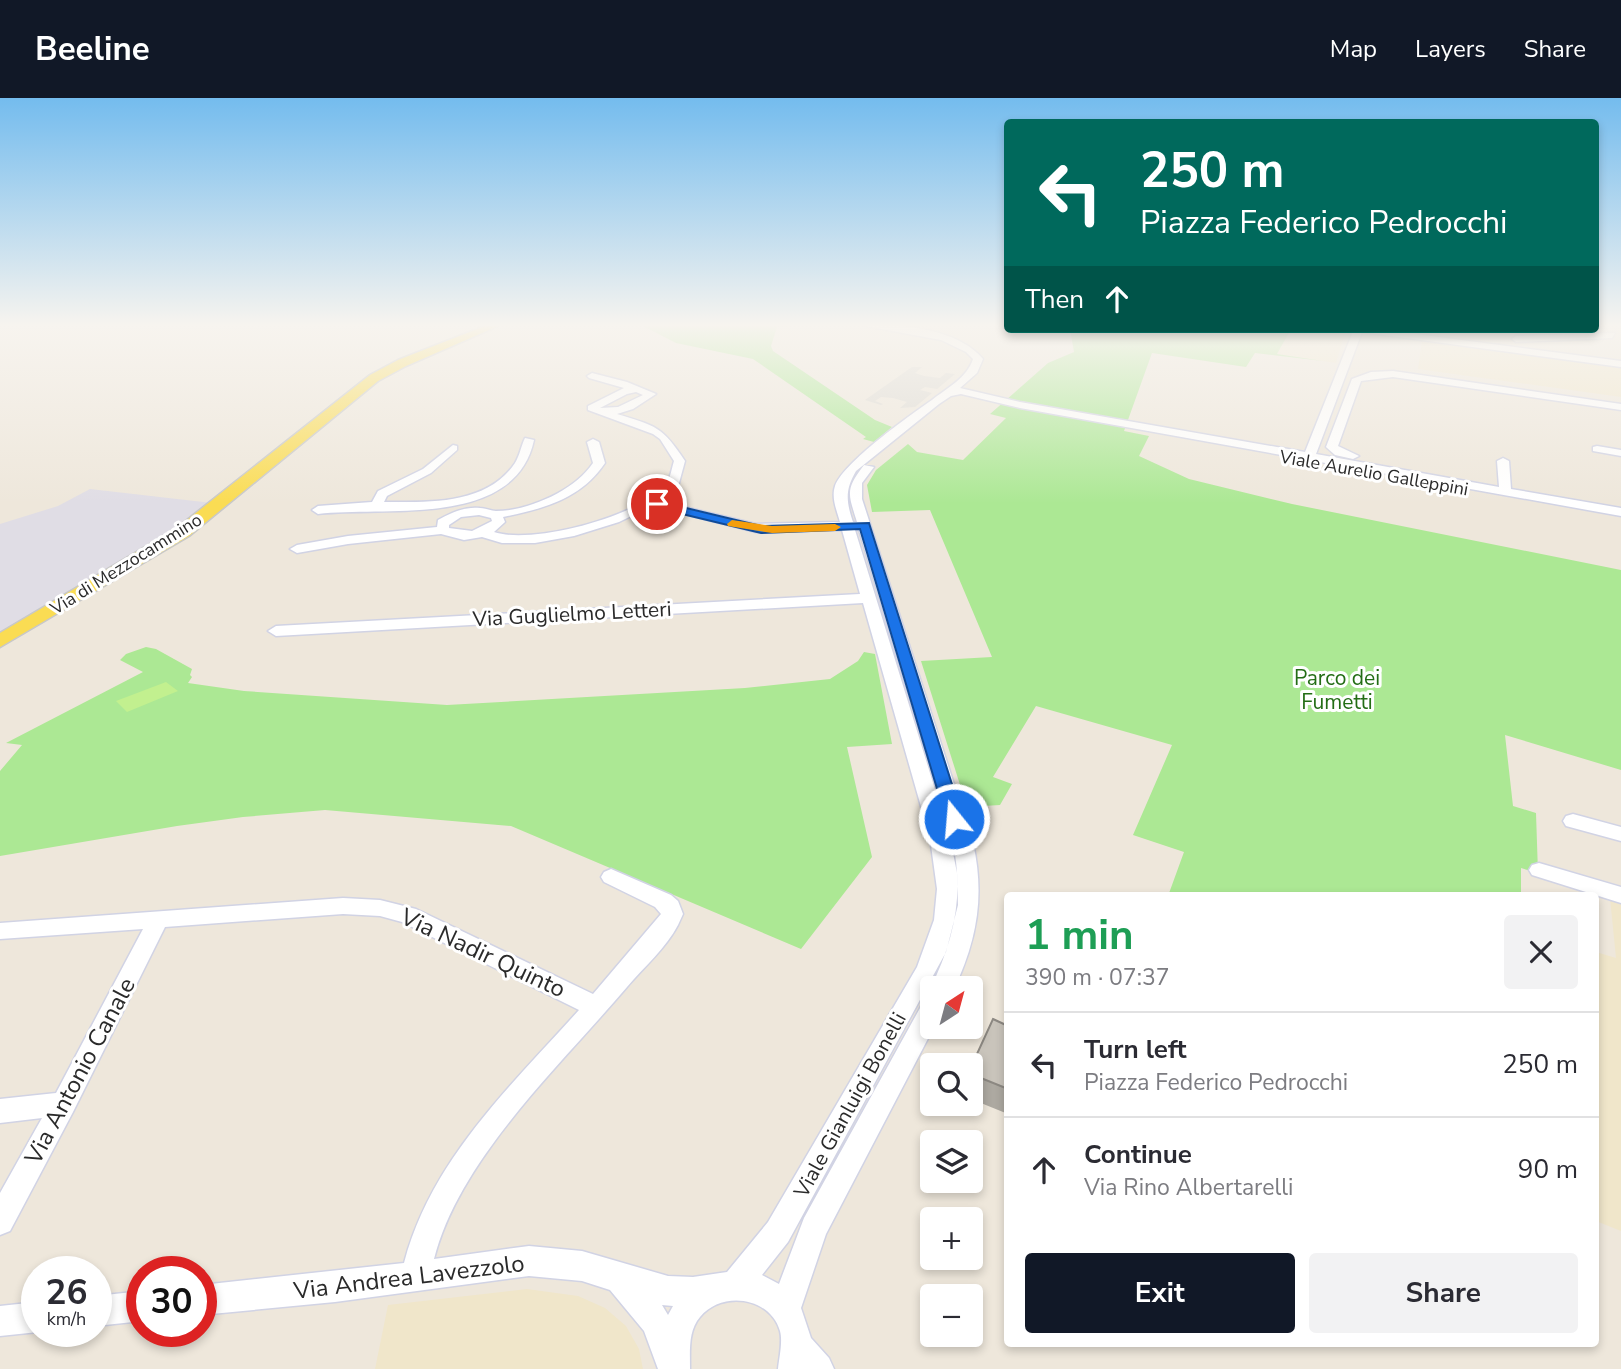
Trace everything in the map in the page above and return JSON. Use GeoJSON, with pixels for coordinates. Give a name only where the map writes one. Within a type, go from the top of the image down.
{"type":"FeatureCollection","features":[{"type":"Feature","properties":{"kind":"main road","name":"Via di Mezzocammino"},"geometry":{"type":"LineString","coordinates":[[0,641],[183,532],[365,385]]}},
{"type":"Feature","properties":{"kind":"street"},"geometry":{"type":"LineString","coordinates":[[620,415],[651,394],[626,385]]}},
{"type":"Feature","properties":{"kind":"street","name":"Viale Gianluigi Bonelli"},"geometry":{"type":"LineString","coordinates":[[673,1368],[674,1343],[680,1323],[693,1304],[725,1285],[778,1232],[927,970],[940,938],[948,904],[948,868],[839,495],[846,476],[956,385]]}},
{"type":"Feature","properties":{"kind":"street"},"geometry":{"type":"LineString","coordinates":[[969,385],[970,396]]}},
{"type":"Feature","properties":{"kind":"street"},"geometry":{"type":"LineString","coordinates":[[1309,457],[1339,385]]}},
{"type":"Feature","properties":{"kind":"street"},"geometry":{"type":"LineString","coordinates":[[1355,385],[1346,415],[1342,415],[1332,447],[1334,450],[1344,455],[1483,479],[1488,488]]}},
{"type":"Feature","properties":{"kind":"street"},"geometry":{"type":"LineString","coordinates":[[1454,385],[1621,407]]}},
{"type":"Feature","properties":{"kind":"street"},"geometry":{"type":"LineString","coordinates":[[482,533],[491,538],[506,539],[567,533],[607,523],[650,502],[674,479],[679,467],[678,456],[671,444],[659,433],[620,415],[605,413],[592,407],[633,389]]}},
{"type":"Feature","properties":{"kind":"street"},"geometry":{"type":"LineString","coordinates":[[948,393],[946,397],[953,400],[970,396],[1128,427]]}},
{"type":"Feature","properties":{"kind":"street"},"geometry":{"type":"LineString","coordinates":[[949,976],[966,932],[971,895],[970,877],[963,843],[855,491],[862,473],[940,408],[970,396]]}},
{"type":"Feature","properties":{"kind":"street","name":"Viale Aurelio Galleppini"},"geometry":{"type":"LineString","coordinates":[[1128,427],[1488,488],[1505,488],[1621,514]]}},
{"type":"Feature","properties":{"kind":"street","name":"Viale Aurelio Galleppini"},"geometry":{"type":"LineString","coordinates":[[1128,427],[1621,514]]}},
{"type":"Feature","properties":{"kind":"street"},"geometry":{"type":"LineString","coordinates":[[318,510],[377,505],[444,505],[483,492],[508,478],[524,460],[528,440]]}},
{"type":"Feature","properties":{"kind":"street"},"geometry":{"type":"LineString","coordinates":[[443,530],[446,520],[458,514],[479,511],[496,515],[542,503],[581,483],[598,463],[598,451],[593,442]]}},
{"type":"Feature","properties":{"kind":"street"},"geometry":{"type":"LineString","coordinates":[[377,505],[382,494],[427,471],[453,448]]}},
{"type":"Feature","properties":{"kind":"street"},"geometry":{"type":"LineString","coordinates":[[1597,449],[1621,453]]}},
{"type":"Feature","properties":{"kind":"street"},"geometry":{"type":"LineString","coordinates":[[1503,461],[1505,488],[1621,503]]}},
{"type":"Feature","properties":{"kind":"street"},"geometry":{"type":"LineString","coordinates":[[650,502],[767,530],[865,526]]}},
{"type":"Feature","properties":{"kind":"street"},"geometry":{"type":"LineString","coordinates":[[444,505],[458,514]]}},
{"type":"Feature","properties":{"kind":"street"},"geometry":{"type":"LineString","coordinates":[[297,549],[348,540],[443,530],[459,536],[482,533],[496,526],[499,522],[496,515]]}},
{"type":"Feature","properties":{"kind":"street"},"geometry":{"type":"LineString","coordinates":[[772,596],[868,595]]}},
{"type":"Feature","properties":{"kind":"street","name":"Via Guglielmo Letteri"},"geometry":{"type":"LineString","coordinates":[[276,631],[868,595]]}},
{"type":"Feature","properties":{"kind":"street"},"geometry":{"type":"LineString","coordinates":[[1573,821],[1621,834]]}},
{"type":"Feature","properties":{"kind":"street"},"geometry":{"type":"LineString","coordinates":[[1539,870],[1621,895]]}},
{"type":"Feature","properties":{"kind":"street"},"geometry":{"type":"LineString","coordinates":[[596,1007],[667,925],[672,914],[670,907],[663,901],[611,877]]}},
{"type":"Feature","properties":{"kind":"street","name":"Via Nadir Quinto"},"geometry":{"type":"LineString","coordinates":[[0,931],[352,905],[380,908],[414,918],[596,1007],[489,1132],[460,1171],[435,1213],[416,1274]]}},
{"type":"Feature","properties":{"kind":"street","name":"Via Antonio Canale"},"geometry":{"type":"LineString","coordinates":[[0,1221],[64,1104],[158,920]]}},
{"type":"Feature","properties":{"kind":"street","name":"Viale Gianluigi Bonelli"},"geometry":{"type":"LineString","coordinates":[[785,1309],[814,1228],[920,1030]]}},
{"type":"Feature","properties":{"kind":"street"},"geometry":{"type":"LineString","coordinates":[[0,1111],[64,1104]]}},
{"type":"Feature","properties":{"kind":"street","name":"Via Andrea Lavezzolo"},"geometry":{"type":"LineString","coordinates":[[217,1298],[546,1261],[582,1266],[641,1286],[668,1291],[693,1292],[725,1285]]}},
{"type":"Feature","properties":{"kind":"street"},"geometry":{"type":"LineString","coordinates":[[615,1276],[655,1320],[663,1334],[673,1368]]}},
{"type":"Feature","properties":{"kind":"street"},"geometry":{"type":"LineString","coordinates":[[725,1285],[763,1290],[785,1309],[793,1325],[803,1362]]}},
{"type":"Feature","properties":{"kind":"street"},"geometry":{"type":"LineString","coordinates":[[0,1321],[21,1319]]}},
{"type":"Feature","properties":{"kind":"shaded area"},"geometry":{"type":"Polygon","coordinates":[[[886,385],[941,385],[937,389],[925,387],[920,390],[932,393],[915,407],[900,408],[907,402],[893,398],[881,397],[875,401],[883,404],[881,405],[865,400],[886,385]]]}},
{"type":"Feature","properties":{"kind":"shaded area"},"geometry":{"type":"Polygon","coordinates":[[[1536,385],[1621,385],[1621,397],[1536,385]]]}},
{"type":"Feature","properties":{"kind":"shaded area"},"geometry":{"type":"Polygon","coordinates":[[[90,489],[212,503],[179,526],[0,633],[0,524],[58,506],[90,489]]]}},
{"type":"Feature","properties":{"kind":"shaded area"},"geometry":{"type":"Polygon","coordinates":[[[1610,898],[1621,902],[1621,1231],[1599,1222],[1599,953],[1616,958],[1610,898]]]}},
{"type":"Feature","properties":{"kind":"shaded area"},"geometry":{"type":"Polygon","coordinates":[[[527,1289],[578,1296],[605,1308],[626,1326],[639,1349],[643,1369],[375,1369],[388,1305],[527,1289]]]}},
{"type":"Feature","properties":{"kind":"green space"},"geometry":{"type":"Polygon","coordinates":[[[791,385],[824,385],[875,420],[892,427],[874,442],[863,439],[866,437],[791,385]]]}},
{"type":"Feature","properties":{"kind":"green space","name":"Parco dei Fumetti"},"geometry":{"type":"Polygon","coordinates":[[[1023,385],[1140,385],[1124,431],[1149,436],[1139,456],[1189,479],[1292,504],[1621,570],[1621,770],[1505,735],[1513,806],[1536,813],[1538,873],[1521,868],[1521,892],[1169,892],[1184,852],[1133,835],[1172,745],[1036,706],[993,777],[1012,784],[1000,805],[967,807],[921,661],[992,657],[930,510],[872,512],[867,485],[876,470],[908,444],[917,452],[963,460],[1006,418],[990,414],[1023,385]]]}},
{"type":"Feature","properties":{"kind":"green space"},"geometry":{"type":"Polygon","coordinates":[[[146,647],[156,649],[192,669],[192,677],[188,683],[244,691],[447,705],[745,688],[830,679],[858,661],[864,652],[875,654],[892,744],[847,747],[872,857],[801,949],[511,826],[325,810],[177,826],[0,856],[0,771],[22,745],[6,743],[143,672],[120,660],[126,654],[146,647]]]}},
{"type":"Feature","properties":{"kind":"green space"},"geometry":{"type":"Polygon","coordinates":[[[166,682],[178,691],[127,712],[116,701],[166,682]]]}},
{"type":"Feature","properties":{"kind":"building"},"geometry":{"type":"Polygon","coordinates":[[[993,1019],[1004,1024],[1004,1087],[983,1079],[983,1053],[977,1053],[993,1019]]]}},
{"type":"Feature","properties":{"kind":"slow traffic"},"geometry":{"type":"LineString","coordinates":[[732,524],[772,530],[835,527]]}},
{"type":"Feature","properties":{"kind":"route"},"geometry":{"type":"LineString","coordinates":[[657,504],[761,529],[865,526],[954,819]]}}]}
